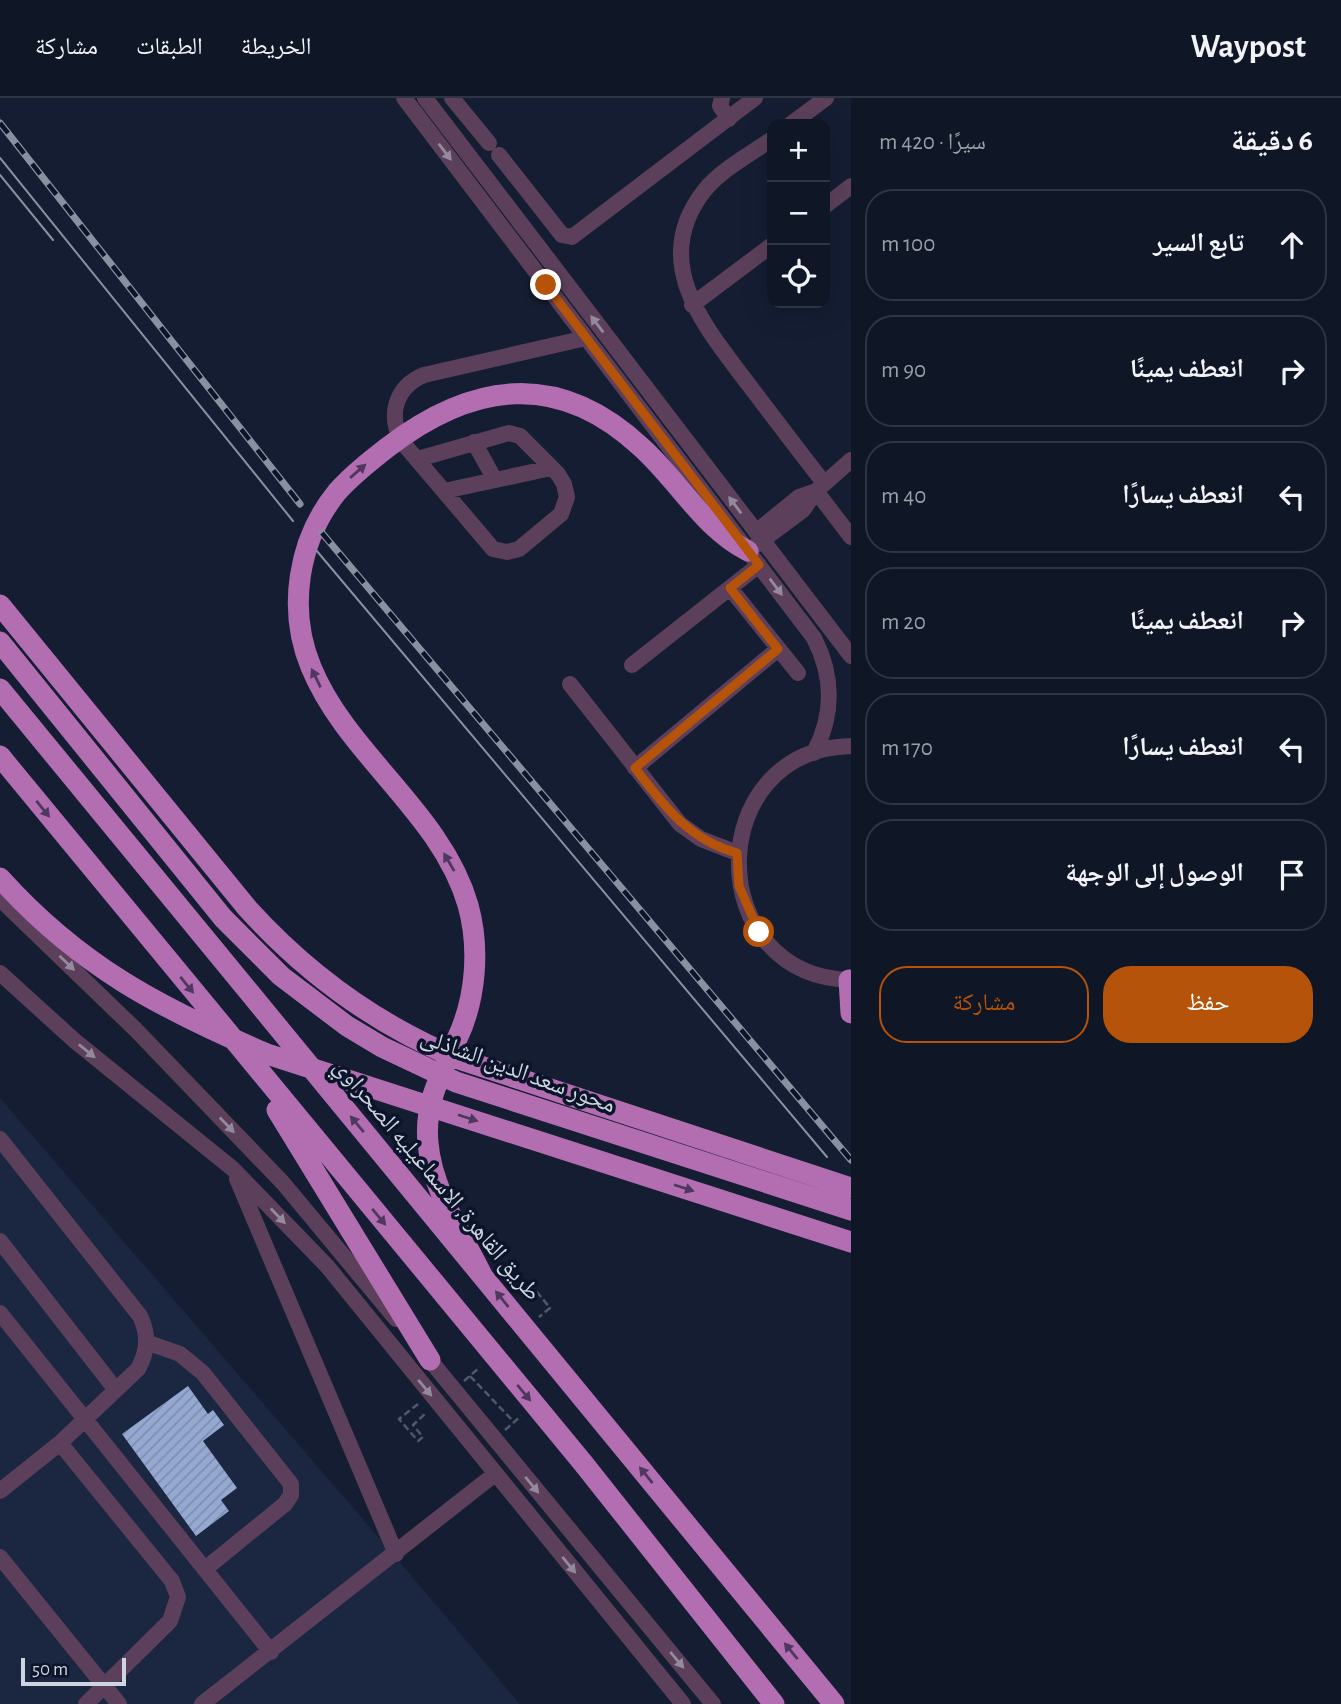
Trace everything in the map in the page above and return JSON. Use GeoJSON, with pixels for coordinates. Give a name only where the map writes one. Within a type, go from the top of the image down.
{"type":"FeatureCollection","features":[{"type":"Feature","properties":{"kind":"highway"},"geometry":{"type":"LineString","coordinates":[[482,1275],[437,1184],[427,1140],[432,1095],[457,1039],[469,1002],[475,964],[473,925],[463,891],[448,858],[320,687],[303,645],[298,609],[304,555],[327,506],[364,466],[442,411],[476,398],[512,394],[548,397],[583,407],[614,425],[636,443],[705,520],[725,537],[756,547]]}},
{"type":"Feature","properties":{"kind":"highway"},"geometry":{"type":"LineString","coordinates":[[0,606],[248,909],[291,954],[370,1014],[447,1055],[851,1188]]}},
{"type":"Feature","properties":{"kind":"highway","name":"محور سعد الدين الشاذلى"},"geometry":{"type":"LineString","coordinates":[[0,642],[201,893],[281,976],[347,1026],[437,1075],[851,1210]]}},
{"type":"Feature","properties":{"kind":"highway","name":"طريق القاهرة, الاسماعيليه الصحراوي"},"geometry":{"type":"LineString","coordinates":[[0,689],[834,1704]]}},
{"type":"Feature","properties":{"kind":"highway"},"geometry":{"type":"LineString","coordinates":[[0,756],[534,1404],[774,1704]]}},
{"type":"Feature","properties":{"kind":"highway"},"geometry":{"type":"LineString","coordinates":[[0,878],[27,908],[75,951],[126,985],[214,1032],[267,1054],[851,1242]]}},
{"type":"Feature","properties":{"kind":"highway"},"geometry":{"type":"LineString","coordinates":[[850,980],[851,1013]]}},
{"type":"Feature","properties":{"kind":"highway"},"geometry":{"type":"LineString","coordinates":[[246,1057],[430,1360]]}},
{"type":"Feature","properties":{"kind":"street"},"geometry":{"type":"LineString","coordinates":[[404,98],[586,338],[756,547],[851,656]]}},
{"type":"Feature","properties":{"kind":"street"},"geometry":{"type":"LineString","coordinates":[[425,98],[488,154],[562,235],[572,237],[755,98]]}},
{"type":"Feature","properties":{"kind":"street"},"geometry":{"type":"LineString","coordinates":[[452,98],[488,154],[547,257],[756,547],[814,638],[826,666],[829,711],[814,753]]}},
{"type":"Feature","properties":{"kind":"street"},"geometry":{"type":"LineString","coordinates":[[722,98],[720,106],[729,118]]}},
{"type":"Feature","properties":{"kind":"street"},"geometry":{"type":"LineString","coordinates":[[798,119],[827,98]]}},
{"type":"Feature","properties":{"kind":"street"},"geometry":{"type":"LineString","coordinates":[[767,143],[706,188],[696,203],[687,227],[682,271],[692,305],[705,327],[820,487],[851,537]]}},
{"type":"Feature","properties":{"kind":"street"},"geometry":{"type":"LineString","coordinates":[[462,174],[488,154]]}},
{"type":"Feature","properties":{"kind":"street"},"geometry":{"type":"LineString","coordinates":[[830,202],[851,186]]}},
{"type":"Feature","properties":{"kind":"street"},"geometry":{"type":"LineString","coordinates":[[692,305],[767,249]]}},
{"type":"Feature","properties":{"kind":"street"},"geometry":{"type":"LineString","coordinates":[[533,268],[547,257]]}},
{"type":"Feature","properties":{"kind":"street"},"geometry":{"type":"LineString","coordinates":[[564,308],[577,297]]}},
{"type":"Feature","properties":{"kind":"street"},"geometry":{"type":"LineString","coordinates":[[418,459],[502,433],[514,434],[551,468],[564,484],[567,497],[564,509],[524,545],[513,551],[493,549],[444,491],[398,435],[394,417],[401,391],[415,379],[586,338]]}},
{"type":"Feature","properties":{"kind":"street"},"geometry":{"type":"LineString","coordinates":[[474,442],[495,480]]}},
{"type":"Feature","properties":{"kind":"street"},"geometry":{"type":"LineString","coordinates":[[632,665],[730,588],[756,547],[807,506],[820,487],[851,460]]}},
{"type":"Feature","properties":{"kind":"street"},"geometry":{"type":"LineString","coordinates":[[444,491],[551,468]]}},
{"type":"Feature","properties":{"kind":"street"},"geometry":{"type":"LineString","coordinates":[[730,588],[797,673]]}},
{"type":"Feature","properties":{"kind":"street"},"geometry":{"type":"LineString","coordinates":[[635,768],[778,649]]}},
{"type":"Feature","properties":{"kind":"street"},"geometry":{"type":"LineString","coordinates":[[570,684],[661,803],[690,832],[713,845],[737,853]]}},
{"type":"Feature","properties":{"kind":"street"},"geometry":{"type":"LineString","coordinates":[[850,980],[811,972],[796,965],[770,945],[755,925],[744,902],[739,886],[737,853],[745,821],[761,791],[785,768],[814,753],[851,747]]}},
{"type":"Feature","properties":{"kind":"street"},"geometry":{"type":"LineString","coordinates":[[0,899],[136,1030],[283,1184],[713,1704]]}},
{"type":"Feature","properties":{"kind":"street"},"geometry":{"type":"LineString","coordinates":[[0,973],[75,1041],[233,1169],[327,1266],[681,1703]]}},
{"type":"Feature","properties":{"kind":"street"},"geometry":{"type":"LineString","coordinates":[[0,1139],[140,1316],[146,1342],[138,1369],[60,1443],[0,1491]]}},
{"type":"Feature","properties":{"kind":"street"},"geometry":{"type":"LineString","coordinates":[[233,1169],[396,1554]]}},
{"type":"Feature","properties":{"kind":"street"},"geometry":{"type":"LineString","coordinates":[[0,1241],[116,1390]]}},
{"type":"Feature","properties":{"kind":"street"},"geometry":{"type":"LineString","coordinates":[[0,1313],[271,1652]]}},
{"type":"Feature","properties":{"kind":"street"},"geometry":{"type":"LineString","coordinates":[[146,1342],[180,1354],[203,1373],[291,1484],[291,1495],[285,1504],[205,1569]]}},
{"type":"Feature","properties":{"kind":"street"},"geometry":{"type":"LineString","coordinates":[[60,1443],[172,1581],[178,1597],[170,1621],[86,1704]]}},
{"type":"Feature","properties":{"kind":"street"},"geometry":{"type":"LineString","coordinates":[[202,1704],[495,1474]]}},
{"type":"Feature","properties":{"kind":"street"},"geometry":{"type":"LineString","coordinates":[[0,1557],[120,1704]]}},
{"type":"Feature","properties":{"kind":"path"},"geometry":{"type":"LineString","coordinates":[[533,1287],[550,1308]]}},
{"type":"Feature","properties":{"kind":"path"},"geometry":{"type":"LineString","coordinates":[[470,1376],[513,1422]]}},
{"type":"Feature","properties":{"kind":"path"},"geometry":{"type":"LineString","coordinates":[[413,1425],[423,1437],[418,1441],[400,1419],[430,1394]]}},
{"type":"Feature","properties":{"kind":"path"},"geometry":{"type":"LineString","coordinates":[[494,1439],[534,1404]]}},
{"type":"Feature","properties":{"kind":"shaded area"},"geometry":{"type":"Polygon","coordinates":[[[0,1098],[393,1554],[520,1704],[0,1704],[0,1098]]]}},
{"type":"Feature","properties":{"kind":"building"},"geometry":{"type":"Polygon","coordinates":[[[188,1386],[208,1414],[213,1410],[224,1425],[203,1441],[237,1488],[221,1500],[229,1511],[196,1536],[122,1434],[188,1386]]]}},
{"type":"Feature","properties":{"kind":"tram line"},"geometry":{"type":"LineString","coordinates":[[0,158],[293,521]]}},
{"type":"Feature","properties":{"kind":"tram line"},"geometry":{"type":"LineString","coordinates":[[0,175],[53,240]]}},
{"type":"Feature","properties":{"kind":"tram line"},"geometry":{"type":"LineString","coordinates":[[316,550],[827,1157]]}},
{"type":"Feature","properties":{"kind":"railway"},"geometry":{"type":"LineString","coordinates":[[0,123],[300,504]]}},
{"type":"Feature","properties":{"kind":"railway"},"geometry":{"type":"LineString","coordinates":[[322,533],[851,1160]]}},
{"type":"Feature","properties":{"kind":"route"},"geometry":{"type":"LineString","coordinates":[[546,285],[759,565],[730,588],[778,649],[635,768],[680,824],[701,839],[737,853],[739,886],[750,918],[759,932]]}}]}
